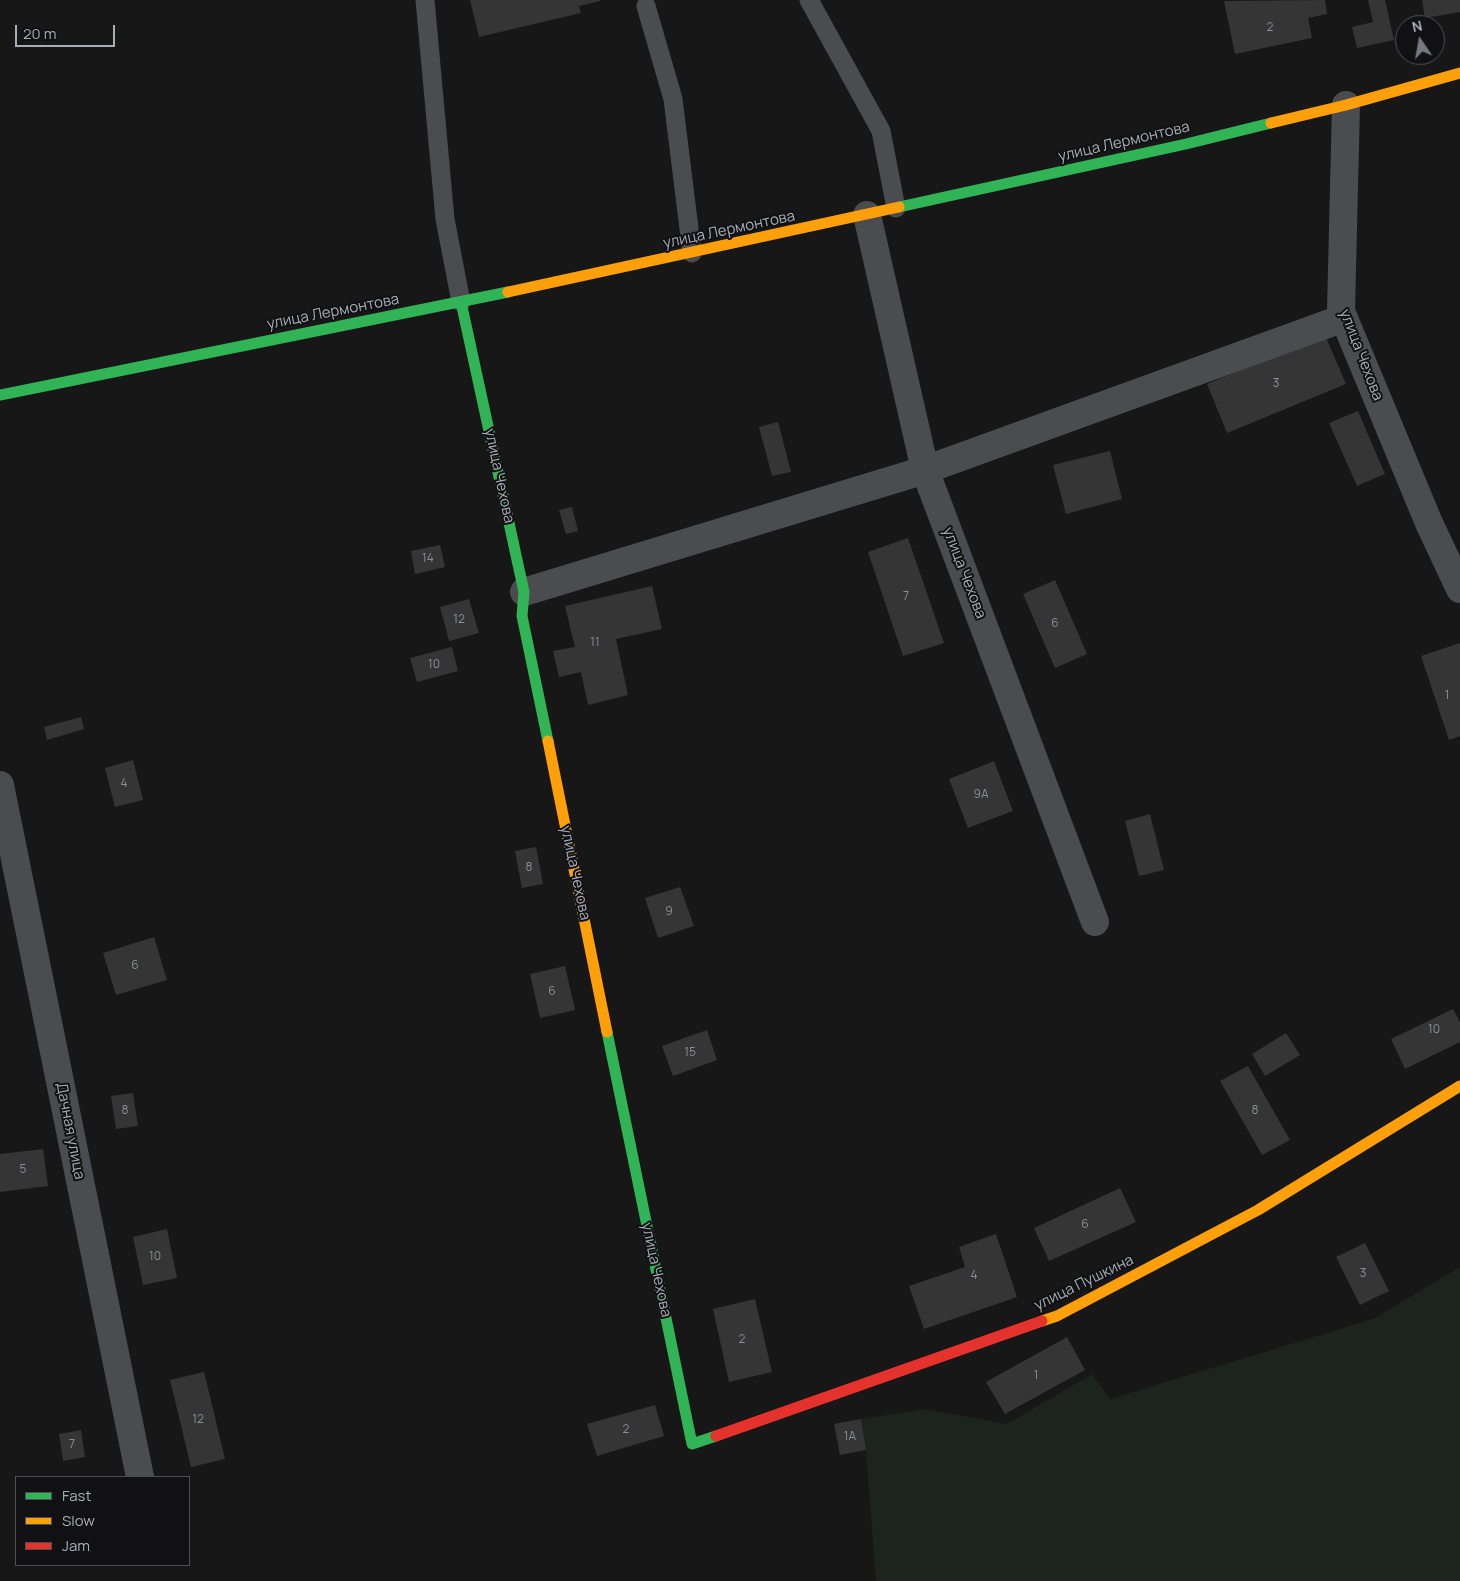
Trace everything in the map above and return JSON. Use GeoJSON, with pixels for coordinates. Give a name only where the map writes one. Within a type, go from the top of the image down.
{"type":"FeatureCollection","features":[{"type":"Feature","properties":{"kind":"street","name":"улица Лермонтова"},"geometry":{"type":"LineString","coordinates":[[0,395],[462,302],[867,215],[1186,144],[1346,105],[1460,73]]}},
{"type":"Feature","properties":{"kind":"street","name":"улица Чехова"},"geometry":{"type":"LineString","coordinates":[[1346,105],[1341,311],[1429,523],[1460,589]]}},
{"type":"Feature","properties":{"kind":"street","name":"улица Чехова"},"geometry":{"type":"LineString","coordinates":[[867,215],[925,470],[1095,922]]}},
{"type":"Feature","properties":{"kind":"street","name":"улица Чехова"},"geometry":{"type":"LineString","coordinates":[[462,302],[524,592],[522,616],[692,1444]]}},
{"type":"Feature","properties":{"kind":"street"},"geometry":{"type":"LineString","coordinates":[[524,592],[925,470],[1344,318]]}},
{"type":"Feature","properties":{"kind":"street","name":"Дачная улица"},"geometry":{"type":"LineString","coordinates":[[0,785],[140,1476]]}},
{"type":"Feature","properties":{"kind":"street","name":"улица Пушкина"},"geometry":{"type":"LineString","coordinates":[[692,1444],[1057,1316],[1258,1210],[1460,1086]]}},
{"type":"Feature","properties":{"kind":"lane"},"geometry":{"type":"LineString","coordinates":[[425,0],[445,219],[462,302]]}},
{"type":"Feature","properties":{"kind":"lane"},"geometry":{"type":"LineString","coordinates":[[809,0],[881,131],[896,208]]}},
{"type":"Feature","properties":{"kind":"lane"},"geometry":{"type":"LineString","coordinates":[[646,6],[673,99],[692,253]]}},
{"type":"Feature","properties":{"kind":"shaded area"},"geometry":{"type":"Polygon","coordinates":[[[1460,1267],[1460,1581],[876,1581],[866,1450],[861,1419],[925,1409],[1007,1424],[1092,1374],[1110,1399],[1373,1319],[1460,1267]]]}},
{"type":"Feature","properties":{"kind":"building"},"geometry":{"type":"Polygon","coordinates":[[[470,0],[600,1],[579,6],[581,13],[479,37],[470,0]]]}},
{"type":"Feature","properties":{"kind":"building"},"geometry":{"type":"Polygon","coordinates":[[[1325,0],[1327,14],[1308,18],[1312,38],[1235,54],[1224,1],[1325,0]]]}},
{"type":"Feature","properties":{"kind":"building"},"geometry":{"type":"Polygon","coordinates":[[[1368,0],[1385,0],[1394,40],[1357,48],[1352,27],[1373,22],[1368,0]]]}},
{"type":"Feature","properties":{"kind":"building"},"geometry":{"type":"Polygon","coordinates":[[[1422,0],[1460,0],[1460,12],[1442,15],[1424,15],[1422,0]]]}},
{"type":"Feature","properties":{"kind":"building"},"geometry":{"type":"Polygon","coordinates":[[[1325,335],[1346,384],[1227,433],[1207,384],[1325,335]]]}},
{"type":"Feature","properties":{"kind":"building"},"geometry":{"type":"Polygon","coordinates":[[[1358,411],[1385,474],[1357,486],[1329,423],[1358,411]]]}},
{"type":"Feature","properties":{"kind":"building"},"geometry":{"type":"Polygon","coordinates":[[[778,422],[791,472],[772,476],[759,427],[778,422]]]}},
{"type":"Feature","properties":{"kind":"building"},"geometry":{"type":"Polygon","coordinates":[[[1110,451],[1122,499],[1066,514],[1053,465],[1110,451]]]}},
{"type":"Feature","properties":{"kind":"building"},"geometry":{"type":"Polygon","coordinates":[[[572,507],[578,531],[566,534],[559,510],[572,507]]]}},
{"type":"Feature","properties":{"kind":"building"},"geometry":{"type":"Polygon","coordinates":[[[908,538],[944,643],[903,656],[868,552],[908,538]]]}},
{"type":"Feature","properties":{"kind":"building"},"geometry":{"type":"Polygon","coordinates":[[[440,545],[445,567],[415,574],[411,551],[440,545]]]}},
{"type":"Feature","properties":{"kind":"building"},"geometry":{"type":"Polygon","coordinates":[[[1055,580],[1087,654],[1055,668],[1023,594],[1055,580]]]}},
{"type":"Feature","properties":{"kind":"building"},"geometry":{"type":"Polygon","coordinates":[[[652,586],[662,629],[616,639],[628,695],[588,705],[581,672],[559,677],[553,651],[575,647],[565,606],[652,586]]]}},
{"type":"Feature","properties":{"kind":"building"},"geometry":{"type":"Polygon","coordinates":[[[469,599],[479,633],[449,641],[440,607],[469,599]]]}},
{"type":"Feature","properties":{"kind":"building"},"geometry":{"type":"Polygon","coordinates":[[[1460,643],[1460,736],[1449,740],[1421,656],[1460,643]]]}},
{"type":"Feature","properties":{"kind":"building"},"geometry":{"type":"Polygon","coordinates":[[[452,647],[458,671],[417,682],[410,658],[452,647]]]}},
{"type":"Feature","properties":{"kind":"building"},"geometry":{"type":"Polygon","coordinates":[[[81,717],[84,729],[47,740],[44,727],[81,717]]]}},
{"type":"Feature","properties":{"kind":"building"},"geometry":{"type":"Polygon","coordinates":[[[133,760],[143,800],[115,807],[105,768],[133,760]]]}},
{"type":"Feature","properties":{"kind":"building"},"geometry":{"type":"Polygon","coordinates":[[[994,761],[1013,811],[968,828],[949,779],[994,761]]]}},
{"type":"Feature","properties":{"kind":"building"},"geometry":{"type":"Polygon","coordinates":[[[1150,814],[1164,870],[1139,876],[1125,821],[1150,814]]]}},
{"type":"Feature","properties":{"kind":"building"},"geometry":{"type":"Polygon","coordinates":[[[536,847],[543,884],[522,888],[515,851],[536,847]]]}},
{"type":"Feature","properties":{"kind":"building"},"geometry":{"type":"Polygon","coordinates":[[[680,887],[694,926],[658,938],[645,898],[680,887]]]}},
{"type":"Feature","properties":{"kind":"building"},"geometry":{"type":"Polygon","coordinates":[[[154,937],[167,980],[116,995],[103,953],[154,937]]]}},
{"type":"Feature","properties":{"kind":"building"},"geometry":{"type":"Polygon","coordinates":[[[565,966],[575,1010],[540,1018],[530,974],[565,966]]]}},
{"type":"Feature","properties":{"kind":"building"},"geometry":{"type":"Polygon","coordinates":[[[1453,1009],[1460,1022],[1460,1042],[1405,1069],[1391,1039],[1453,1009]]]}},
{"type":"Feature","properties":{"kind":"building"},"geometry":{"type":"Polygon","coordinates":[[[707,1030],[717,1060],[673,1076],[662,1046],[707,1030]]]}},
{"type":"Feature","properties":{"kind":"building"},"geometry":{"type":"Polygon","coordinates":[[[1286,1033],[1300,1055],[1265,1076],[1252,1054],[1286,1033]]]}},
{"type":"Feature","properties":{"kind":"building"},"geometry":{"type":"Polygon","coordinates":[[[1248,1066],[1290,1140],[1262,1155],[1220,1081],[1248,1066]]]}},
{"type":"Feature","properties":{"kind":"building"},"geometry":{"type":"Polygon","coordinates":[[[133,1093],[138,1126],[116,1129],[111,1096],[133,1093]]]}},
{"type":"Feature","properties":{"kind":"building"},"geometry":{"type":"Polygon","coordinates":[[[43,1149],[48,1186],[0,1192],[0,1154],[43,1149]]]}},
{"type":"Feature","properties":{"kind":"building"},"geometry":{"type":"Polygon","coordinates":[[[1120,1188],[1136,1222],[1049,1261],[1034,1228],[1120,1188]]]}},
{"type":"Feature","properties":{"kind":"building"},"geometry":{"type":"Polygon","coordinates":[[[167,1229],[177,1278],[143,1285],[133,1237],[167,1229]]]}},
{"type":"Feature","properties":{"kind":"building"},"geometry":{"type":"Polygon","coordinates":[[[996,1234],[1017,1297],[924,1329],[909,1286],[965,1267],[959,1247],[996,1234]]]}},
{"type":"Feature","properties":{"kind":"building"},"geometry":{"type":"Polygon","coordinates":[[[1365,1243],[1389,1291],[1360,1305],[1336,1257],[1365,1243]]]}},
{"type":"Feature","properties":{"kind":"building"},"geometry":{"type":"Polygon","coordinates":[[[755,1299],[772,1372],[729,1382],[713,1309],[755,1299]]]}},
{"type":"Feature","properties":{"kind":"building"},"geometry":{"type":"Polygon","coordinates":[[[1067,1337],[1085,1370],[1005,1414],[986,1382],[1067,1337]]]}},
{"type":"Feature","properties":{"kind":"building"},"geometry":{"type":"Polygon","coordinates":[[[204,1372],[225,1459],[191,1467],[170,1380],[204,1372]]]}},
{"type":"Feature","properties":{"kind":"building"},"geometry":{"type":"Polygon","coordinates":[[[655,1405],[664,1436],[597,1456],[587,1424],[655,1405]]]}},
{"type":"Feature","properties":{"kind":"building"},"geometry":{"type":"Polygon","coordinates":[[[861,1419],[866,1450],[840,1455],[834,1424],[861,1419]]]}},
{"type":"Feature","properties":{"kind":"building"},"geometry":{"type":"Polygon","coordinates":[[[81,1430],[85,1457],[63,1461],[59,1434],[81,1430]]]}},
{"type":"Feature","properties":{"kind":"traffic: fast"},"geometry":{"type":"LineString","coordinates":[[899,207],[1186,144],[1271,123]]}},
{"type":"Feature","properties":{"kind":"traffic: fast"},"geometry":{"type":"LineString","coordinates":[[0,395],[508,292]]}},
{"type":"Feature","properties":{"kind":"traffic: fast"},"geometry":{"type":"LineString","coordinates":[[461,302],[524,592],[522,616],[548,741]]}},
{"type":"Feature","properties":{"kind":"traffic: fast"},"geometry":{"type":"LineString","coordinates":[[607,1032],[692,1444],[716,1436]]}},
{"type":"Feature","properties":{"kind":"traffic: slow"},"geometry":{"type":"LineString","coordinates":[[1271,123],[1346,105],[1460,73]]}},
{"type":"Feature","properties":{"kind":"traffic: slow"},"geometry":{"type":"LineString","coordinates":[[508,292],[899,207]]}},
{"type":"Feature","properties":{"kind":"traffic: slow"},"geometry":{"type":"LineString","coordinates":[[548,741],[607,1032]]}},
{"type":"Feature","properties":{"kind":"traffic: slow"},"geometry":{"type":"LineString","coordinates":[[1042,1321],[1057,1316],[1258,1210],[1460,1086]]}},
{"type":"Feature","properties":{"kind":"traffic: jam"},"geometry":{"type":"LineString","coordinates":[[716,1436],[1042,1321]]}}]}
